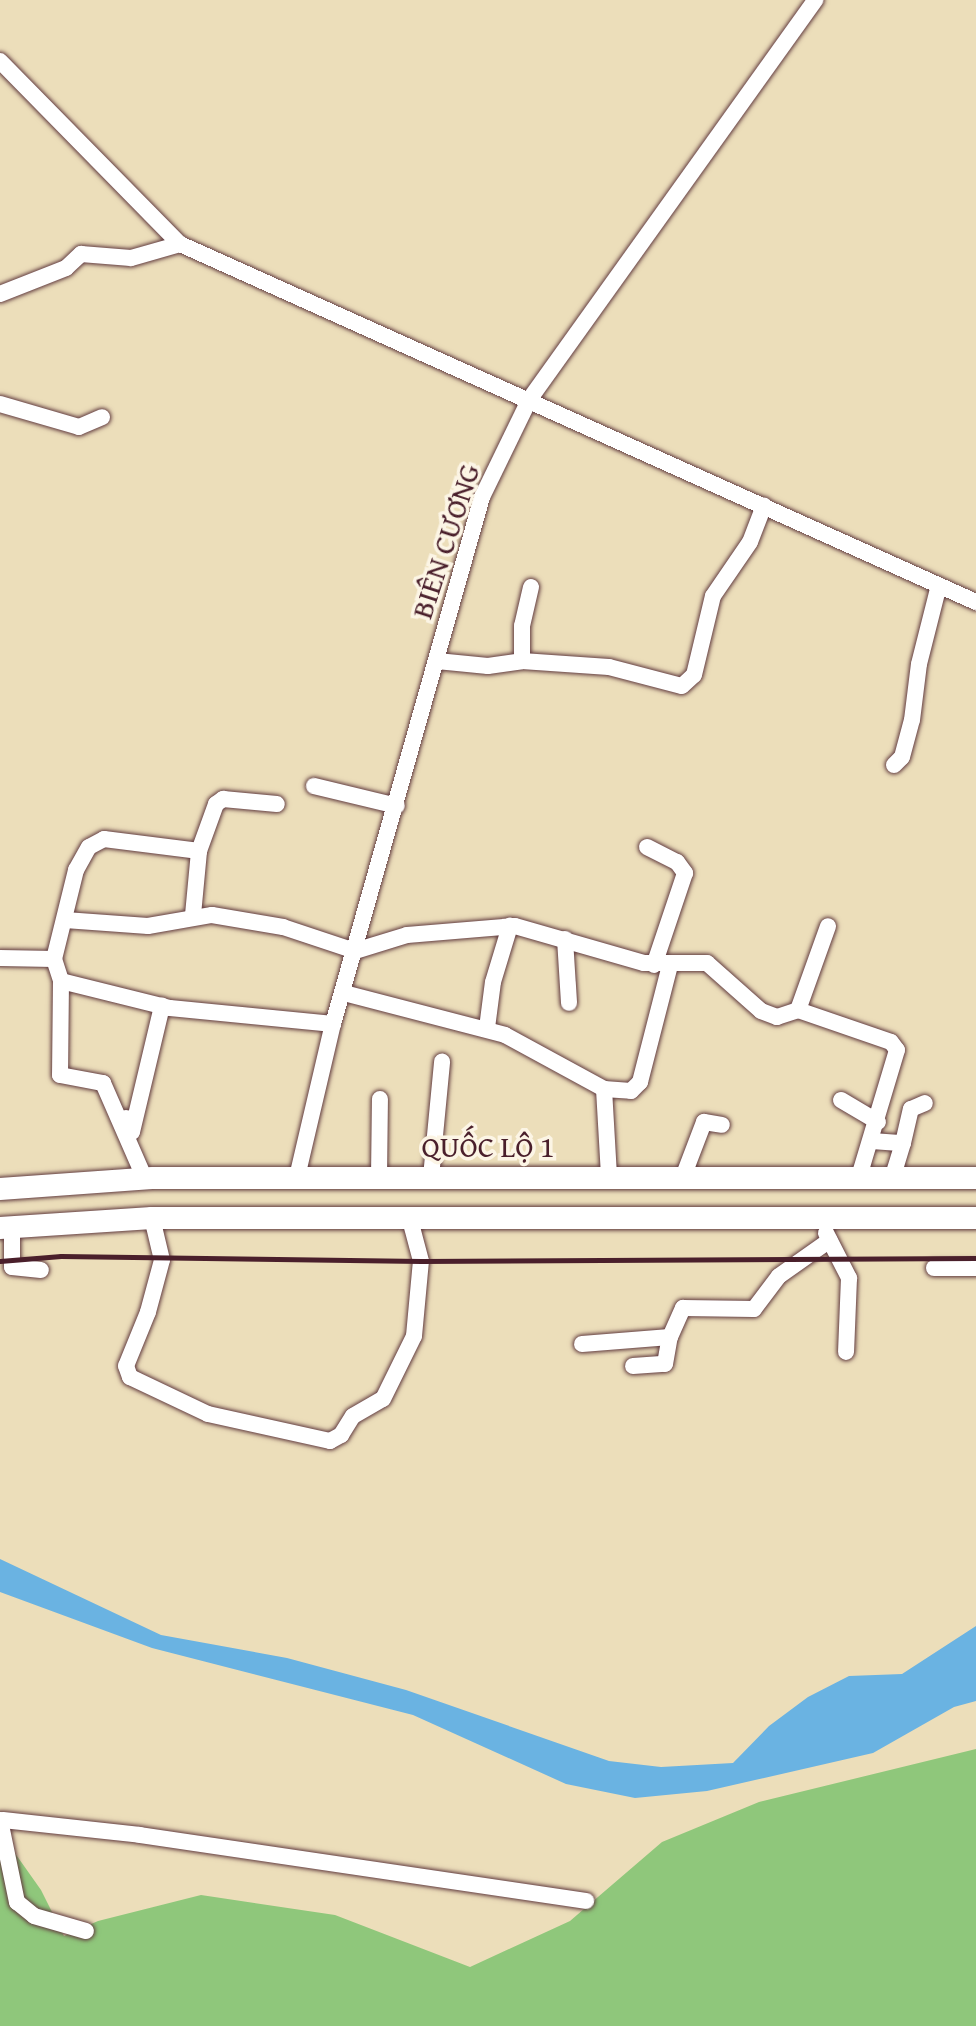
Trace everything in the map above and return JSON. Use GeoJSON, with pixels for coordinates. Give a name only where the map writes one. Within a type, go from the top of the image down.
{"type":"FeatureCollection","features":[{"type":"Feature","properties":{"kind":"highway","name":"QUỐC LỘ 1"},"geometry":{"type":"LineString","coordinates":[[0,1189],[145,1179],[297,1177],[976,1178]]}},
{"type":"Feature","properties":{"kind":"highway"},"geometry":{"type":"LineString","coordinates":[[6,1228],[152,1218],[976,1218]]}},
{"type":"Feature","properties":{"kind":"street","name":"BIÊN CƯƠNG"},"geometry":{"type":"LineString","coordinates":[[297,1177],[333,1024],[482,497],[529,400],[815,0]]}},
{"type":"Feature","properties":{"kind":"street"},"geometry":{"type":"LineString","coordinates":[[0,61],[180,244],[976,602]]}},
{"type":"Feature","properties":{"kind":"street"},"geometry":{"type":"LineString","coordinates":[[0,294],[66,268],[81,254],[131,258],[180,244]]}},
{"type":"Feature","properties":{"kind":"street"},"geometry":{"type":"LineString","coordinates":[[0,404],[21,414],[79,427],[102,417]]}},
{"type":"Feature","properties":{"kind":"street"},"geometry":{"type":"LineString","coordinates":[[437,661],[488,666],[522,661],[609,667],[670,685],[689,683],[713,596],[750,542],[764,506]]}},
{"type":"Feature","properties":{"kind":"street"},"geometry":{"type":"LineString","coordinates":[[894,765],[902,757],[912,720],[919,664],[939,585]]}},
{"type":"Feature","properties":{"kind":"street"},"geometry":{"type":"LineString","coordinates":[[522,661],[522,626],[531,587]]}},
{"type":"Feature","properties":{"kind":"street"},"geometry":{"type":"LineString","coordinates":[[314,786],[397,806]]}},
{"type":"Feature","properties":{"kind":"street"},"geometry":{"type":"LineString","coordinates":[[193,915],[199,851],[210,814],[223,799],[277,804]]}},
{"type":"Feature","properties":{"kind":"street"},"geometry":{"type":"LineString","coordinates":[[145,1179],[103,1083],[60,1075],[61,981],[54,959],[76,870],[97,841],[199,851]]}},
{"type":"Feature","properties":{"kind":"street"},"geometry":{"type":"LineString","coordinates":[[344,993],[487,1028],[604,1089],[631,1091],[640,1082],[662,965],[685,873],[677,862],[647,847]]}},
{"type":"Feature","properties":{"kind":"street"},"geometry":{"type":"LineString","coordinates":[[65,920],[148,926],[193,915],[262,922],[355,951],[407,935],[510,926],[662,965],[715,966],[769,1015],[784,1017],[798,1010],[828,926]]}},
{"type":"Feature","properties":{"kind":"street"},"geometry":{"type":"LineString","coordinates":[[487,1028],[493,982],[510,926]]}},
{"type":"Feature","properties":{"kind":"street"},"geometry":{"type":"LineString","coordinates":[[565,939],[569,1003]]}},
{"type":"Feature","properties":{"kind":"street"},"geometry":{"type":"LineString","coordinates":[[0,958],[54,959]]}},
{"type":"Feature","properties":{"kind":"street"},"geometry":{"type":"LineString","coordinates":[[61,981],[162,1006],[226,1017],[333,1024]]}},
{"type":"Feature","properties":{"kind":"street"},"geometry":{"type":"LineString","coordinates":[[114,1086],[132,1132],[162,1006]]}},
{"type":"Feature","properties":{"kind":"street"},"geometry":{"type":"LineString","coordinates":[[798,1010],[895,1045],[896,1066],[859,1177]]}},
{"type":"Feature","properties":{"kind":"street"},"geometry":{"type":"LineString","coordinates":[[431,1177],[442,1062]]}},
{"type":"Feature","properties":{"kind":"street"},"geometry":{"type":"LineString","coordinates":[[604,1089],[609,1176]]}},
{"type":"Feature","properties":{"kind":"street"},"geometry":{"type":"LineString","coordinates":[[379,1177],[380,1099]]}},
{"type":"Feature","properties":{"kind":"street"},"geometry":{"type":"LineString","coordinates":[[841,1100],[878,1122]]}},
{"type":"Feature","properties":{"kind":"street"},"geometry":{"type":"LineString","coordinates":[[892,1178],[911,1109],[925,1103]]}},
{"type":"Feature","properties":{"kind":"street"},"geometry":{"type":"LineString","coordinates":[[683,1177],[704,1122],[722,1125]]}},
{"type":"Feature","properties":{"kind":"street"},"geometry":{"type":"LineString","coordinates":[[872,1141],[903,1143]]}},
{"type":"Feature","properties":{"kind":"street"},"geometry":{"type":"LineString","coordinates":[[152,1218],[162,1260],[148,1312],[126,1366],[130,1377],[208,1414],[330,1441],[341,1435],[353,1416],[383,1399],[414,1336],[421,1261],[409,1216]]}},
{"type":"Feature","properties":{"kind":"street"},"geometry":{"type":"LineString","coordinates":[[820,1217],[849,1278],[846,1352]]}},
{"type":"Feature","properties":{"kind":"street"},"geometry":{"type":"LineString","coordinates":[[6,1228],[12,1267],[41,1270]]}},
{"type":"Feature","properties":{"kind":"street"},"geometry":{"type":"LineString","coordinates":[[633,1366],[665,1364],[670,1337],[683,1308],[754,1309],[767,1299],[779,1276],[830,1240]]}},
{"type":"Feature","properties":{"kind":"street"},"geometry":{"type":"LineString","coordinates":[[934,1268],[976,1268]]}},
{"type":"Feature","properties":{"kind":"street"},"geometry":{"type":"LineString","coordinates":[[582,1344],[670,1337]]}},
{"type":"Feature","properties":{"kind":"street"},"geometry":{"type":"LineString","coordinates":[[86,1931],[34,1916],[17,1902],[2,1820],[140,1835],[586,1901]]}},
{"type":"Feature","properties":{"kind":"green space"},"geometry":{"type":"Polygon","coordinates":[[[976,1749],[976,2026],[0,2026],[0,1832],[41,1890],[64,1936],[98,1921],[201,1895],[335,1915],[470,1967],[570,1921],[662,1842],[759,1802],[976,1749]]]}},
{"type":"Feature","properties":{"kind":"water"},"geometry":{"type":"Polygon","coordinates":[[[0,1559],[161,1635],[287,1658],[406,1690],[609,1761],[661,1767],[733,1763],[769,1726],[808,1697],[849,1676],[902,1674],[976,1626],[976,1701],[954,1707],[873,1753],[707,1791],[635,1798],[566,1784],[413,1715],[152,1648],[0,1592],[0,1559]]]}},
{"type":"Feature","properties":{"kind":"railway"},"geometry":{"type":"LineString","coordinates":[[0,1261],[61,1256],[421,1261],[976,1258]]}}]}
